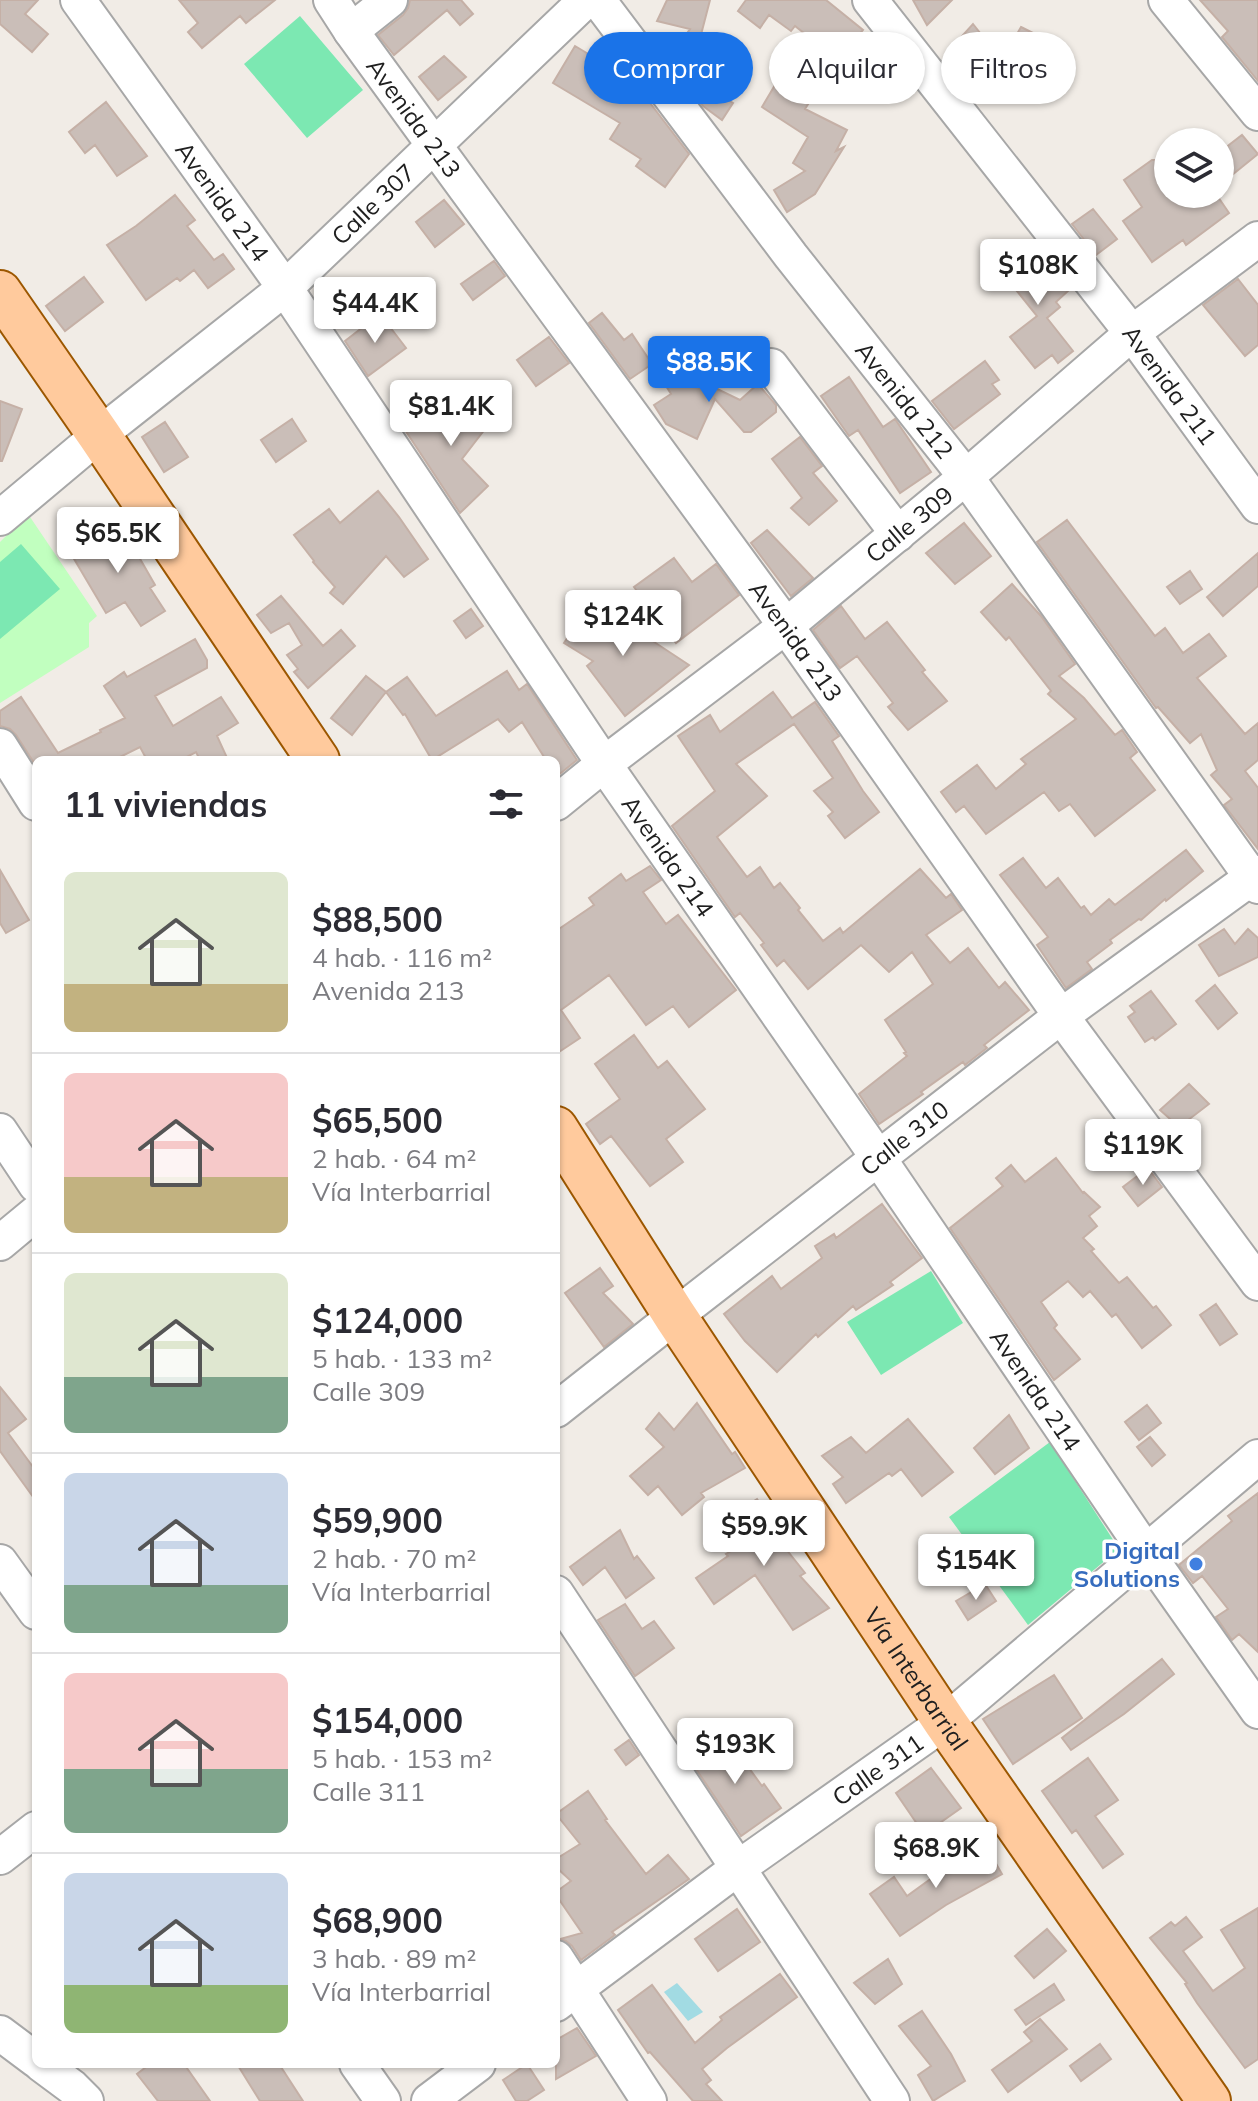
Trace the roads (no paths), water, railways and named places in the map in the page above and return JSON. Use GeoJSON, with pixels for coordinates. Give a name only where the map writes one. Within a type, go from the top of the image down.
{"type":"FeatureCollection","features":[{"type":"Feature","properties":{"kind":"main road"},"geometry":{"type":"LineString","coordinates":[[0,292],[315,756]]}},
{"type":"Feature","properties":{"kind":"main road","name":"Vía Interbarrial"},"geometry":{"type":"LineString","coordinates":[[560,1134],[675,1316],[945,1722],[1209,2101]]}},
{"type":"Feature","properties":{"kind":"street","name":"Avenida 214"},"geometry":{"type":"LineString","coordinates":[[78,0],[285,288],[604,764],[1258,1711]]}},
{"type":"Feature","properties":{"kind":"street","name":"Avenida 213"},"geometry":{"type":"LineString","coordinates":[[331,0],[786,626],[1061,1016],[1258,1283]]}},
{"type":"Feature","properties":{"kind":"street"},"geometry":{"type":"LineString","coordinates":[[351,31],[390,0]]}},
{"type":"Feature","properties":{"kind":"street","name":"Calle 307"},"geometry":{"type":"LineString","coordinates":[[0,518],[99,435],[285,288],[586,0]]}},
{"type":"Feature","properties":{"kind":"street","name":"Avenida 212"},"geometry":{"type":"LineString","coordinates":[[598,0],[791,256],[966,477],[1256,879]]}},
{"type":"Feature","properties":{"kind":"street","name":"Avenida 211"},"geometry":{"type":"LineString","coordinates":[[870,0],[1132,333],[1258,506]]}},
{"type":"Feature","properties":{"kind":"street"},"geometry":{"type":"LineString","coordinates":[[1166,0],[1258,113]]}},
{"type":"Feature","properties":{"kind":"street","name":"Calle 309"},"geometry":{"type":"LineString","coordinates":[[560,800],[786,626],[966,477],[1132,333],[1258,239]]}},
{"type":"Feature","properties":{"kind":"street"},"geometry":{"type":"LineString","coordinates":[[771,366],[898,534]]}},
{"type":"Feature","properties":{"kind":"street"},"geometry":{"type":"LineString","coordinates":[[0,746],[32,797]]}},
{"type":"Feature","properties":{"kind":"street","name":"Calle 310"},"geometry":{"type":"LineString","coordinates":[[560,1407],[1061,1016],[1256,879]]}},
{"type":"Feature","properties":{"kind":"street"},"geometry":{"type":"LineString","coordinates":[[0,1131],[32,1179]]}},
{"type":"Feature","properties":{"kind":"street"},"geometry":{"type":"LineString","coordinates":[[0,1243],[32,1216]]}},
{"type":"Feature","properties":{"kind":"street","name":"Calle 311"},"geometry":{"type":"LineString","coordinates":[[566,1997],[738,1868],[945,1722],[1258,1457]]}},
{"type":"Feature","properties":{"kind":"street"},"geometry":{"type":"LineString","coordinates":[[0,1562],[32,1606]]}},
{"type":"Feature","properties":{"kind":"street"},"geometry":{"type":"LineString","coordinates":[[560,1599],[892,2101]]}},
{"type":"Feature","properties":{"kind":"street"},"geometry":{"type":"LineString","coordinates":[[0,1857],[32,1832]]}},
{"type":"Feature","properties":{"kind":"street"},"geometry":{"type":"LineString","coordinates":[[560,1974],[566,1997],[649,2101]]}},
{"type":"Feature","properties":{"kind":"street"},"geometry":{"type":"LineString","coordinates":[[0,2033],[32,2057]]}},
{"type":"Feature","properties":{"kind":"street"},"geometry":{"type":"LineString","coordinates":[[46,2068],[86,2101]]}},
{"type":"Feature","properties":{"kind":"street"},"geometry":{"type":"LineString","coordinates":[[360,2068],[383,2101]]}},
{"type":"Feature","properties":{"kind":"street"},"geometry":{"type":"LineString","coordinates":[[429,2101],[473,2068]]}},
{"type":"Feature","properties":{"kind":"water"},"geometry":{"type":"Polygon","coordinates":[[[677,1983],[703,2012],[688,2021],[664,1992],[677,1983]]]}},
{"type":"Feature","properties":{"kind":"place","name":"Digital Solutions"},"geometry":{"type":"Point","coordinates":[1196,1564]}}]}
